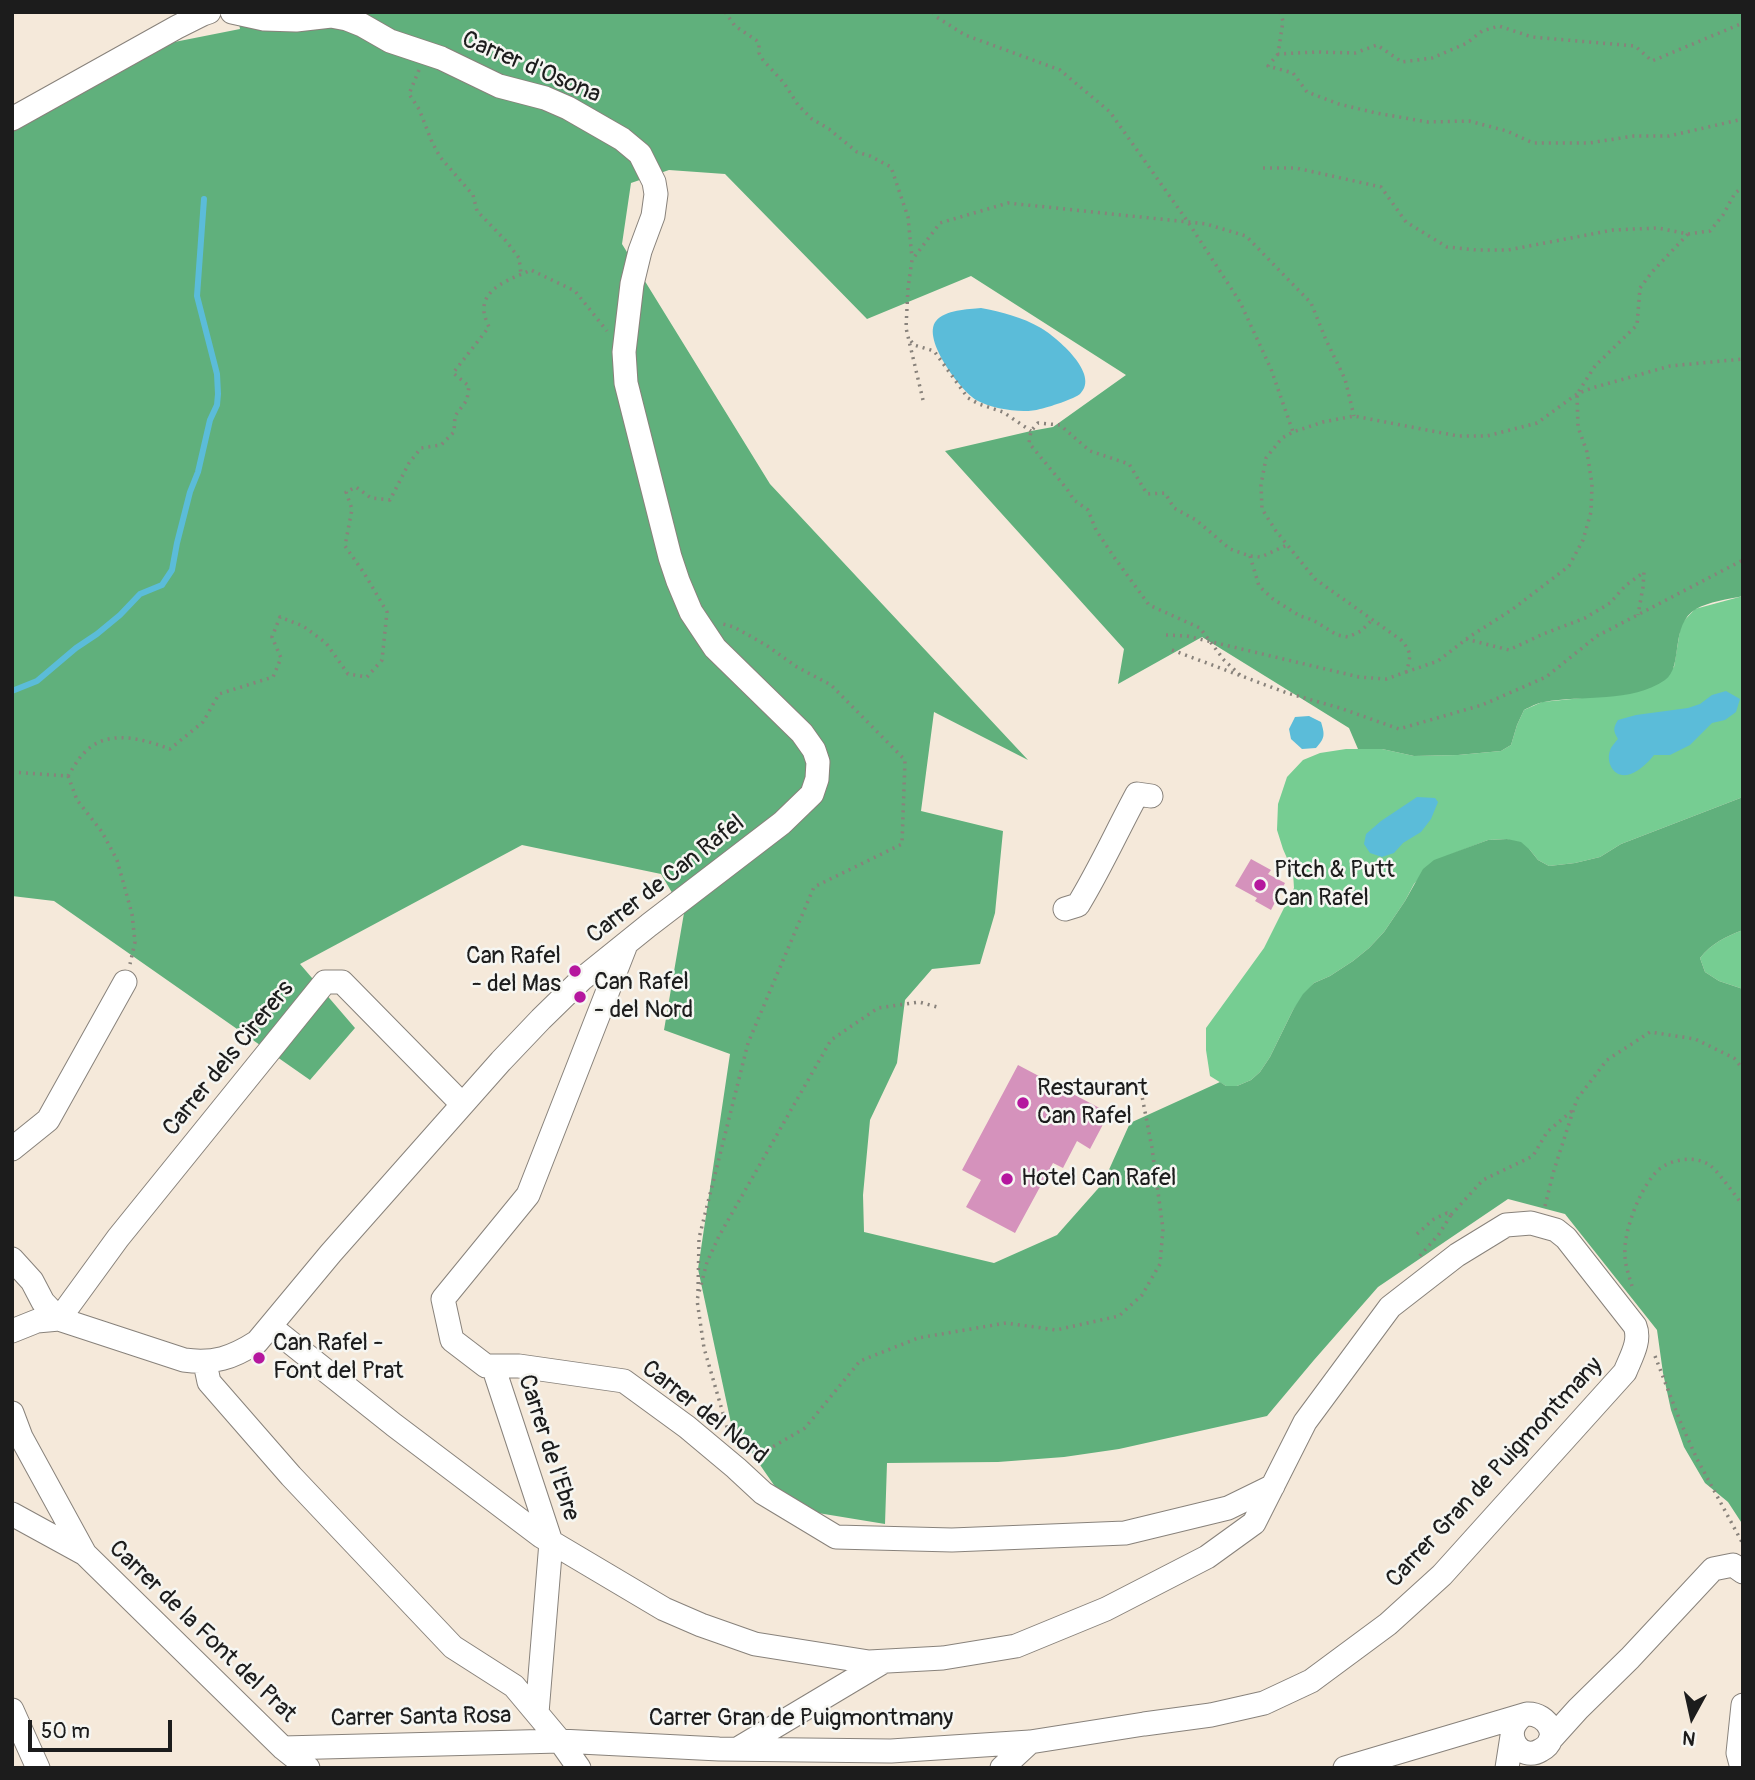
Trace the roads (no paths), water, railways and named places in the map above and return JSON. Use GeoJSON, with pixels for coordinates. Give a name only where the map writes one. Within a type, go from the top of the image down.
{"type":"FeatureCollection","features":[{"type":"Feature","properties":{"kind":"street"},"geometry":{"type":"LineString","coordinates":[[12,119],[209,12]]}},
{"type":"Feature","properties":{"kind":"street","name":"Carrer d'Osona"},"geometry":{"type":"LineString","coordinates":[[232,12],[264,19],[296,20],[331,16],[347,19],[390,41],[429,54],[499,86],[568,107],[622,139],[640,155],[654,182],[656,194]]}},
{"type":"Feature","properties":{"kind":"street","name":"Carrer de Can Rafel"},"geometry":{"type":"LineString","coordinates":[[13,1333],[37,1321],[59,1319],[184,1360],[205,1363],[242,1352],[257,1342],[462,1104],[541,1019],[582,979],[782,823],[812,794],[817,779],[818,762],[814,750],[802,733],[715,648],[691,612],[670,556],[632,415],[625,383],[624,352],[632,284],[653,216],[656,194]]}},
{"type":"Feature","properties":{"kind":"street"},"geometry":{"type":"LineString","coordinates":[[1065,909],[1078,905],[1137,794],[1151,796]]}},
{"type":"Feature","properties":{"kind":"street","name":"Carrer del Nord"},"geometry":{"type":"LineString","coordinates":[[626,944],[528,1195],[443,1299],[452,1340],[486,1366],[519,1366],[624,1381],[687,1427],[763,1493],[836,1537],[952,1540],[1125,1533],[1228,1508],[1273,1486]]}},
{"type":"Feature","properties":{"kind":"street"},"geometry":{"type":"LineString","coordinates":[[12,1149],[47,1120],[125,982]]}},
{"type":"Feature","properties":{"kind":"street","name":"Carrer dels Cirerers"},"geometry":{"type":"LineString","coordinates":[[59,1319],[118,1238],[325,982],[342,982],[462,1104]]}},
{"type":"Feature","properties":{"kind":"street","name":"Carrer Gran de Puigmontmany"},"geometry":{"type":"LineString","coordinates":[[560,1741],[719,1749],[891,1751],[1030,1742],[1211,1715],[1264,1703],[1311,1681],[1388,1624],[1442,1575],[1625,1372],[1638,1334],[1635,1326],[1566,1238],[1556,1230],[1531,1223],[1506,1225],[1457,1255],[1390,1307],[1305,1422],[1273,1486]]}},
{"type":"Feature","properties":{"kind":"street"},"geometry":{"type":"LineString","coordinates":[[12,1259],[32,1281],[43,1302],[59,1319]]}},
{"type":"Feature","properties":{"kind":"street"},"geometry":{"type":"LineString","coordinates":[[271,1326],[394,1425],[541,1536],[664,1609],[755,1644],[869,1662],[943,1658],[1016,1646],[1106,1609],[1207,1557],[1254,1523],[1273,1486]]}},
{"type":"Feature","properties":{"kind":"street"},"geometry":{"type":"LineString","coordinates":[[205,1363],[209,1382],[291,1476],[453,1647],[514,1686],[579,1768]]}},
{"type":"Feature","properties":{"kind":"street","name":"Carrer de l'Ebre"},"geometry":{"type":"LineString","coordinates":[[494,1366],[551,1542],[537,1713]]}},
{"type":"Feature","properties":{"kind":"street","name":"Carrer de la Font del Prat"},"geometry":{"type":"LineString","coordinates":[[12,1413],[21,1437],[85,1554],[283,1748],[308,1768]]}},
{"type":"Feature","properties":{"kind":"street"},"geometry":{"type":"LineString","coordinates":[[12,1514],[85,1554]]}},
{"type":"Feature","properties":{"kind":"street"},"geometry":{"type":"LineString","coordinates":[[1345,1768],[1482,1728],[1520,1747],[1578,1709],[1713,1569],[1733,1565],[1743,1572]]}},
{"type":"Feature","properties":{"kind":"street"},"geometry":{"type":"LineString","coordinates":[[739,1748],[883,1662]]}},
{"type":"Feature","properties":{"kind":"street"},"geometry":{"type":"LineString","coordinates":[[1742,1768],[1738,1752],[1743,1705]]}},
{"type":"Feature","properties":{"kind":"street"},"geometry":{"type":"LineString","coordinates":[[12,1710],[38,1768]]}},
{"type":"Feature","properties":{"kind":"street","name":"Carrer Santa Rosa"},"geometry":{"type":"LineString","coordinates":[[283,1748],[560,1741]]}},
{"type":"Feature","properties":{"kind":"street"},"geometry":{"type":"LineString","coordinates":[[1002,1768],[1030,1742]]}},
{"type":"Feature","properties":{"kind":"water"},"geometry":{"type":"Polygon","coordinates":[[[981,308],[1027,321],[1056,339],[1081,367],[1085,386],[1080,394],[1049,407],[1026,411],[992,406],[971,396],[945,365],[934,340],[933,329],[936,321],[945,314],[981,308]]]}},
{"type":"Feature","properties":{"kind":"water"},"geometry":{"type":"Polygon","coordinates":[[[1726,691],[1740,699],[1736,712],[1725,720],[1712,723],[1690,745],[1670,755],[1654,755],[1642,767],[1627,775],[1617,773],[1611,767],[1609,753],[1618,739],[1614,730],[1618,720],[1688,708],[1726,691]]]}},
{"type":"Feature","properties":{"kind":"water"},"geometry":{"type":"Polygon","coordinates":[[[1309,716],[1321,722],[1323,736],[1316,748],[1302,749],[1291,739],[1289,729],[1295,717],[1309,716]]]}},
{"type":"Feature","properties":{"kind":"water"},"geometry":{"type":"Polygon","coordinates":[[[1417,797],[1435,798],[1438,802],[1431,819],[1421,832],[1403,843],[1394,853],[1382,857],[1370,853],[1364,844],[1366,834],[1417,797]]]}},
{"type":"Feature","properties":{"kind":"waterway"},"geometry":{"type":"LineString","coordinates":[[12,691],[37,681],[120,615],[140,594],[162,585],[172,570],[190,492],[198,472],[218,394],[217,374],[197,296],[204,199]]}},
{"type":"Feature","properties":{"kind":"place","name":"Pitch & Putt Can Rafel"},"geometry":{"type":"Point","coordinates":[1260,885]}},
{"type":"Feature","properties":{"kind":"place","name":"Can Rafel - del Mas"},"geometry":{"type":"Point","coordinates":[575,971]}},
{"type":"Feature","properties":{"kind":"place","name":"Can Rafel - del Nord"},"geometry":{"type":"Point","coordinates":[580,997]}},
{"type":"Feature","properties":{"kind":"place","name":"Restaurant Can Rafel"},"geometry":{"type":"Point","coordinates":[1023,1103]}},
{"type":"Feature","properties":{"kind":"place","name":"Hotel Can Rafel"},"geometry":{"type":"Point","coordinates":[1007,1179]}},
{"type":"Feature","properties":{"kind":"place","name":"Can Rafel - Font del Prat"},"geometry":{"type":"Point","coordinates":[259,1358]}}]}
